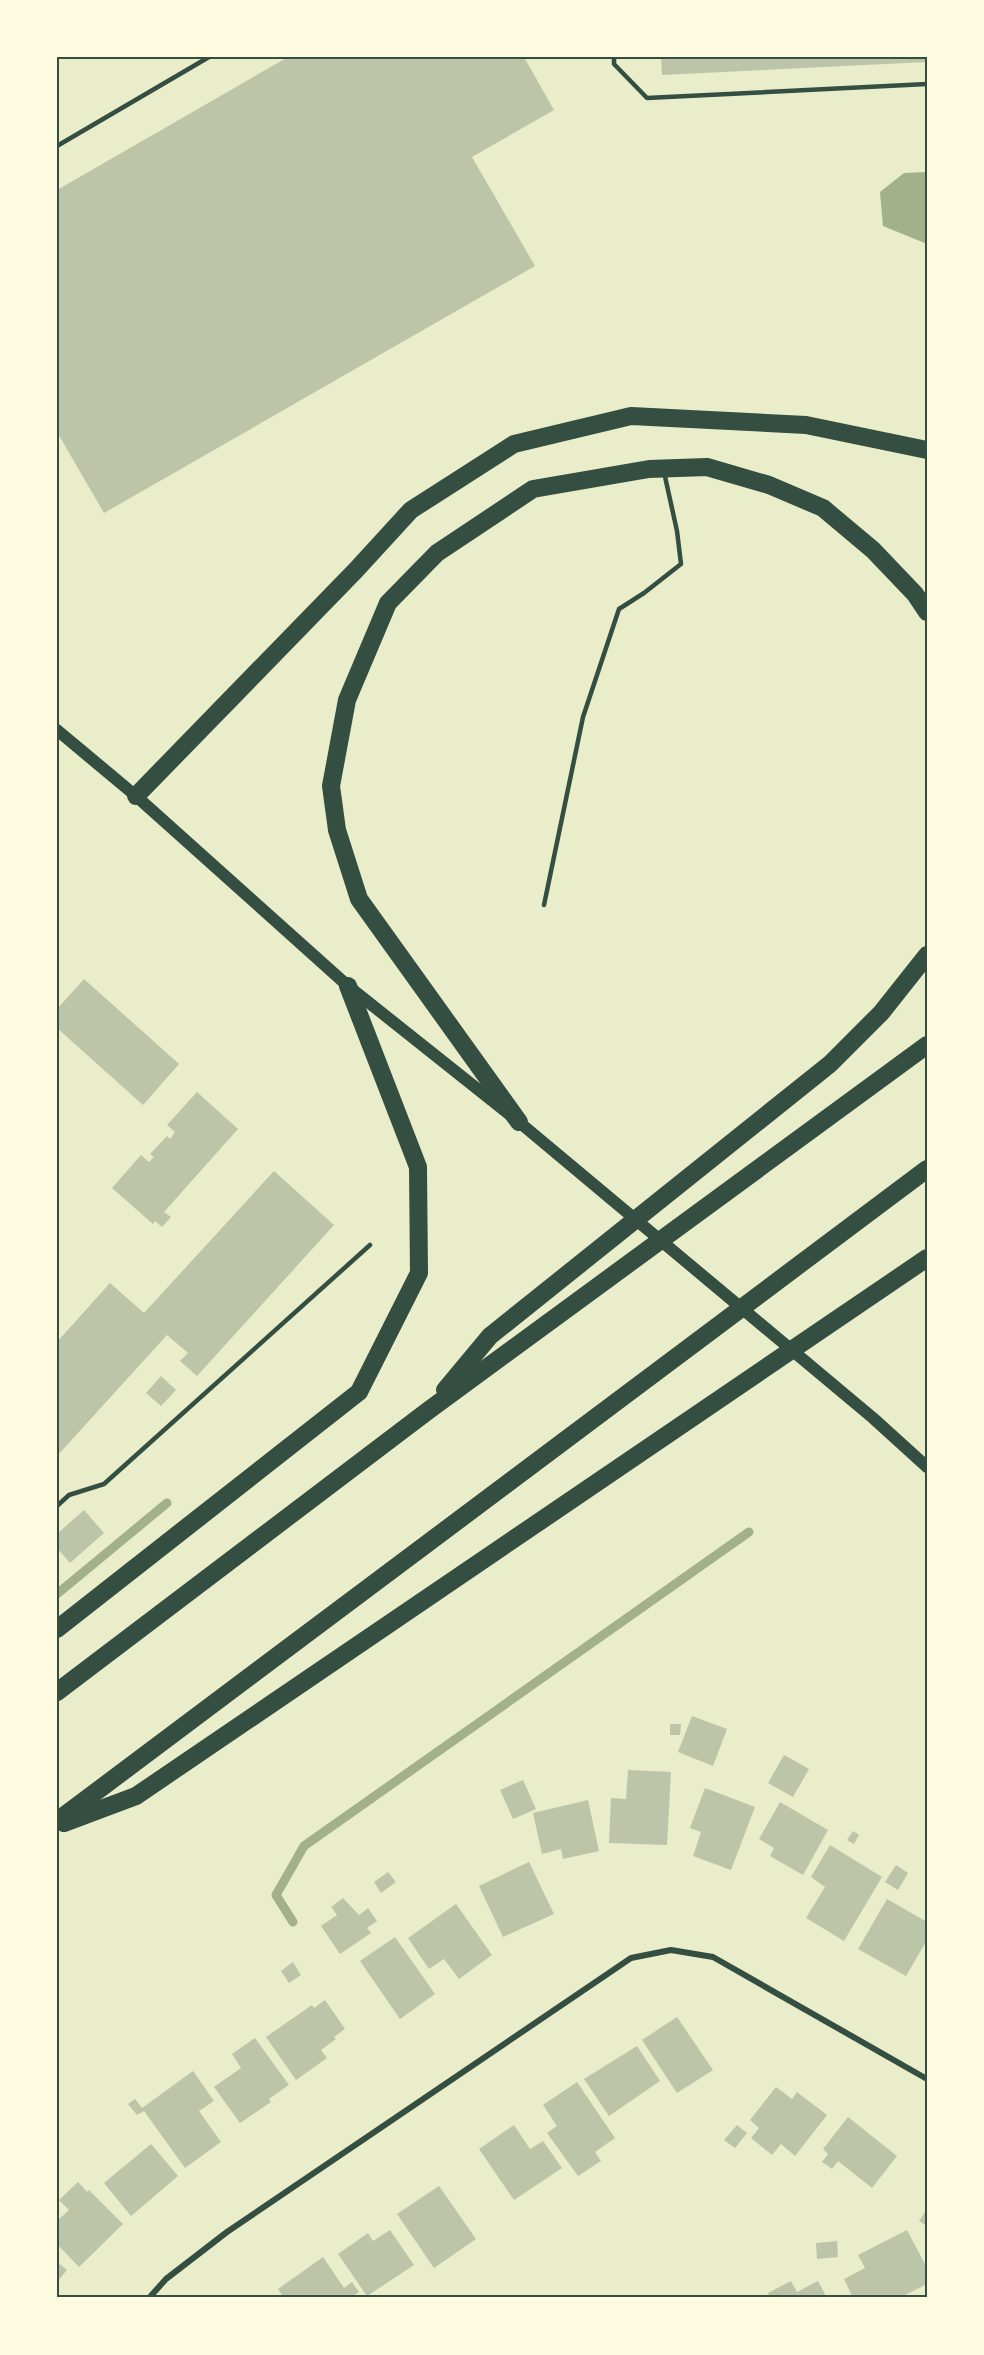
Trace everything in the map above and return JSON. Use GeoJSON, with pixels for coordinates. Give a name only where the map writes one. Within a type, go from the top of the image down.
{"type":"FeatureCollection","features":[{"type":"Feature","properties":{"kind":"highway"},"geometry":{"type":"LineString","coordinates":[[136,796],[356,570],[411,510],[514,444],[631,416],[806,425],[927,450]]}},
{"type":"Feature","properties":{"kind":"highway"},"geometry":{"type":"LineString","coordinates":[[519,1122],[359,899],[337,830],[331,786],[339,733],[347,700],[388,603],[437,552],[533,489],[649,469],[707,467],[769,485],[823,508],[873,550],[915,594],[927,612]]}},
{"type":"Feature","properties":{"kind":"highway"},"geometry":{"type":"LineString","coordinates":[[429,1410],[490,1336],[830,1064],[881,1013],[927,954]]}},
{"type":"Feature","properties":{"kind":"highway"},"geometry":{"type":"LineString","coordinates":[[57,1629],[359,1392],[419,1273],[418,1167],[348,986]]}},
{"type":"Feature","properties":{"kind":"highway"},"geometry":{"type":"LineString","coordinates":[[57,1692],[429,1410],[927,1045]]}},
{"type":"Feature","properties":{"kind":"highway"},"geometry":{"type":"LineString","coordinates":[[57,1821],[927,1169]]}},
{"type":"Feature","properties":{"kind":"highway"},"geometry":{"type":"LineString","coordinates":[[57,1826],[136,1796],[927,1258]]}},
{"type":"Feature","properties":{"kind":"main road"},"geometry":{"type":"LineString","coordinates":[[57,730],[136,796],[348,986],[519,1122],[873,1418],[927,1467]]}},
{"type":"Feature","properties":{"kind":"street"},"geometry":{"type":"LineString","coordinates":[[149,2298],[166,2279],[227,2232],[631,1958],[671,1950],[713,1957],[927,2079]]}},
{"type":"Feature","properties":{"kind":"lane"},"geometry":{"type":"LineString","coordinates":[[57,146],[209,57]]}},
{"type":"Feature","properties":{"kind":"lane"},"geometry":{"type":"LineString","coordinates":[[614,57],[614,63],[647,98],[927,84]]}},
{"type":"Feature","properties":{"kind":"lane"},"geometry":{"type":"LineString","coordinates":[[544,905],[583,717],[619,609],[681,564],[677,531],[663,469]]}},
{"type":"Feature","properties":{"kind":"lane"},"geometry":{"type":"LineString","coordinates":[[57,1506],[69,1495],[105,1484],[370,1245]]}},
{"type":"Feature","properties":{"kind":"shaded area"},"geometry":{"type":"Polygon","coordinates":[[[927,172],[927,244],[883,226],[880,192],[904,173],[927,172]]]}},
{"type":"Feature","properties":{"kind":"building"},"geometry":{"type":"Polygon","coordinates":[[[288,57],[524,57],[554,110],[472,157],[535,266],[104,513],[57,432],[57,190],[288,57]]]}},
{"type":"Feature","properties":{"kind":"building"},"geometry":{"type":"Polygon","coordinates":[[[661,57],[927,57],[927,62],[662,75],[661,57]]]}},
{"type":"Feature","properties":{"kind":"building"},"geometry":{"type":"Polygon","coordinates":[[[84,979],[179,1064],[143,1105],[57,1028],[57,1009],[84,979]]]}},
{"type":"Feature","properties":{"kind":"building"},"geometry":{"type":"Polygon","coordinates":[[[197,1092],[238,1129],[164,1212],[171,1217],[162,1227],[155,1221],[153,1224],[112,1188],[141,1155],[149,1162],[154,1157],[150,1154],[167,1136],[170,1139],[175,1132],[167,1125],[197,1092]]]}},
{"type":"Feature","properties":{"kind":"building"},"geometry":{"type":"Polygon","coordinates":[[[274,1171],[334,1225],[197,1376],[180,1361],[188,1353],[167,1335],[57,1456],[57,1342],[110,1283],[144,1313],[274,1171]]]}},
{"type":"Feature","properties":{"kind":"building"},"geometry":{"type":"Polygon","coordinates":[[[161,1376],[176,1390],[161,1406],[146,1393],[161,1376]]]}},
{"type":"Feature","properties":{"kind":"building"},"geometry":{"type":"Polygon","coordinates":[[[84,1510],[104,1533],[70,1563],[57,1548],[57,1534],[84,1510]]]}},
{"type":"Feature","properties":{"kind":"building"},"geometry":{"type":"Polygon","coordinates":[[[692,1716],[727,1729],[713,1766],[678,1752],[692,1716]]]}},
{"type":"Feature","properties":{"kind":"building"},"geometry":{"type":"Polygon","coordinates":[[[670,1724],[681,1724],[680,1735],[670,1735],[670,1724]]]}},
{"type":"Feature","properties":{"kind":"building"},"geometry":{"type":"Polygon","coordinates":[[[784,1755],[809,1769],[793,1797],[768,1783],[784,1755]]]}},
{"type":"Feature","properties":{"kind":"building"},"geometry":{"type":"Polygon","coordinates":[[[628,1770],[671,1772],[667,1845],[609,1843],[611,1798],[626,1799],[628,1770]]]}},
{"type":"Feature","properties":{"kind":"building"},"geometry":{"type":"Polygon","coordinates":[[[523,1780],[536,1809],[513,1819],[500,1790],[523,1780]]]}},
{"type":"Feature","properties":{"kind":"building"},"geometry":{"type":"Polygon","coordinates":[[[705,1788],[755,1807],[731,1870],[693,1856],[701,1832],[690,1828],[705,1788]]]}},
{"type":"Feature","properties":{"kind":"building"},"geometry":{"type":"Polygon","coordinates":[[[588,1800],[599,1851],[563,1859],[561,1849],[542,1854],[533,1813],[588,1800]]]}},
{"type":"Feature","properties":{"kind":"building"},"geometry":{"type":"Polygon","coordinates":[[[780,1802],[828,1830],[803,1875],[770,1856],[774,1848],[759,1839],[780,1802]]]}},
{"type":"Feature","properties":{"kind":"building"},"geometry":{"type":"Polygon","coordinates":[[[853,1831],[859,1835],[854,1844],[847,1840],[853,1831]]]}},
{"type":"Feature","properties":{"kind":"building"},"geometry":{"type":"Polygon","coordinates":[[[830,1845],[882,1877],[844,1941],[806,1918],[825,1887],[811,1877],[830,1845]]]}},
{"type":"Feature","properties":{"kind":"building"},"geometry":{"type":"Polygon","coordinates":[[[529,1862],[554,1914],[503,1937],[479,1886],[529,1862]]]}},
{"type":"Feature","properties":{"kind":"building"},"geometry":{"type":"Polygon","coordinates":[[[896,1865],[908,1873],[898,1890],[885,1882],[896,1865]]]}},
{"type":"Feature","properties":{"kind":"building"},"geometry":{"type":"Polygon","coordinates":[[[388,1872],[396,1882],[381,1893],[374,1882],[388,1872]]]}},
{"type":"Feature","properties":{"kind":"building"},"geometry":{"type":"Polygon","coordinates":[[[343,1898],[359,1915],[368,1908],[377,1921],[367,1928],[371,1933],[340,1954],[321,1926],[337,1915],[331,1907],[343,1898]]]}},
{"type":"Feature","properties":{"kind":"building"},"geometry":{"type":"Polygon","coordinates":[[[887,1899],[927,1922],[927,1940],[906,1976],[858,1949],[887,1899]]]}},
{"type":"Feature","properties":{"kind":"building"},"geometry":{"type":"Polygon","coordinates":[[[456,1904],[492,1955],[459,1979],[444,1959],[429,1969],[408,1938],[456,1904]]]}},
{"type":"Feature","properties":{"kind":"building"},"geometry":{"type":"Polygon","coordinates":[[[395,1937],[435,1994],[400,2019],[360,1961],[395,1937]]]}},
{"type":"Feature","properties":{"kind":"building"},"geometry":{"type":"Polygon","coordinates":[[[293,1962],[301,1975],[289,1983],[281,1971],[293,1962]]]}},
{"type":"Feature","properties":{"kind":"building"},"geometry":{"type":"Polygon","coordinates":[[[325,2000],[345,2029],[321,2050],[327,2058],[296,2080],[266,2037],[312,2005],[314,2008],[325,2000]]]}},
{"type":"Feature","properties":{"kind":"building"},"geometry":{"type":"Polygon","coordinates":[[[677,2017],[713,2070],[677,2093],[642,2040],[677,2017]]]}},
{"type":"Feature","properties":{"kind":"building"},"geometry":{"type":"Polygon","coordinates":[[[255,2038],[289,2085],[269,2099],[271,2102],[240,2123],[214,2087],[241,2068],[232,2054],[255,2038]]]}},
{"type":"Feature","properties":{"kind":"building"},"geometry":{"type":"Polygon","coordinates":[[[637,2046],[660,2081],[609,2116],[584,2079],[637,2046]]]}},
{"type":"Feature","properties":{"kind":"building"},"geometry":{"type":"Polygon","coordinates":[[[193,2071],[214,2101],[199,2111],[221,2142],[185,2168],[144,2111],[137,2115],[128,2104],[135,2099],[142,2108],[193,2071]]]}},
{"type":"Feature","properties":{"kind":"building"},"geometry":{"type":"Polygon","coordinates":[[[577,2082],[615,2138],[595,2152],[601,2161],[578,2176],[547,2133],[557,2126],[543,2105],[577,2082]]]}},
{"type":"Feature","properties":{"kind":"building"},"geometry":{"type":"Polygon","coordinates":[[[776,2087],[792,2099],[797,2092],[827,2115],[795,2156],[781,2144],[772,2155],[751,2138],[759,2128],[750,2120],[776,2087]]]}},
{"type":"Feature","properties":{"kind":"building"},"geometry":{"type":"Polygon","coordinates":[[[848,2117],[897,2156],[872,2188],[838,2161],[832,2169],[822,2162],[828,2154],[823,2149],[848,2117]]]}},
{"type":"Feature","properties":{"kind":"building"},"geometry":{"type":"Polygon","coordinates":[[[514,2125],[530,2149],[543,2141],[562,2168],[514,2200],[479,2149],[514,2125]]]}},
{"type":"Feature","properties":{"kind":"building"},"geometry":{"type":"Polygon","coordinates":[[[737,2125],[747,2133],[735,2148],[724,2140],[737,2125]]]}},
{"type":"Feature","properties":{"kind":"building"},"geometry":{"type":"Polygon","coordinates":[[[151,2144],[178,2176],[131,2216],[104,2183],[151,2144]]]}},
{"type":"Feature","properties":{"kind":"building"},"geometry":{"type":"Polygon","coordinates":[[[78,2182],[123,2224],[79,2267],[57,2244],[57,2221],[69,2210],[59,2200],[78,2182]]]}},
{"type":"Feature","properties":{"kind":"building"},"geometry":{"type":"Polygon","coordinates":[[[439,2186],[476,2239],[434,2268],[397,2214],[439,2186]]]}},
{"type":"Feature","properties":{"kind":"building"},"geometry":{"type":"Polygon","coordinates":[[[927,2209],[927,2226],[919,2221],[927,2209]]]}},
{"type":"Feature","properties":{"kind":"building"},"geometry":{"type":"Polygon","coordinates":[[[390,2230],[414,2265],[367,2296],[338,2254],[368,2233],[373,2241],[390,2230]]]}},
{"type":"Feature","properties":{"kind":"building"},"geometry":{"type":"Polygon","coordinates":[[[907,2230],[927,2268],[927,2284],[899,2298],[853,2298],[844,2279],[865,2268],[858,2255],[907,2230]]]}},
{"type":"Feature","properties":{"kind":"building"},"geometry":{"type":"Polygon","coordinates":[[[837,2241],[838,2257],[817,2259],[816,2243],[837,2241]]]}},
{"type":"Feature","properties":{"kind":"building"},"geometry":{"type":"Polygon","coordinates":[[[323,2257],[344,2288],[352,2282],[359,2292],[350,2298],[284,2298],[278,2289],[323,2257]]]}},
{"type":"Feature","properties":{"kind":"building"},"geometry":{"type":"Polygon","coordinates":[[[57,2262],[67,2270],[57,2282],[57,2262]]]}},
{"type":"Feature","properties":{"kind":"building"},"geometry":{"type":"Polygon","coordinates":[[[791,2281],[797,2292],[818,2281],[827,2298],[770,2298],[768,2293],[791,2281]]]}},
{"type":"Feature","properties":{"kind":"waterway"},"geometry":{"type":"LineString","coordinates":[[57,1594],[167,1503]]}},
{"type":"Feature","properties":{"kind":"waterway"},"geometry":{"type":"LineString","coordinates":[[293,1922],[276,1895],[304,1846],[749,1532]]}}]}
